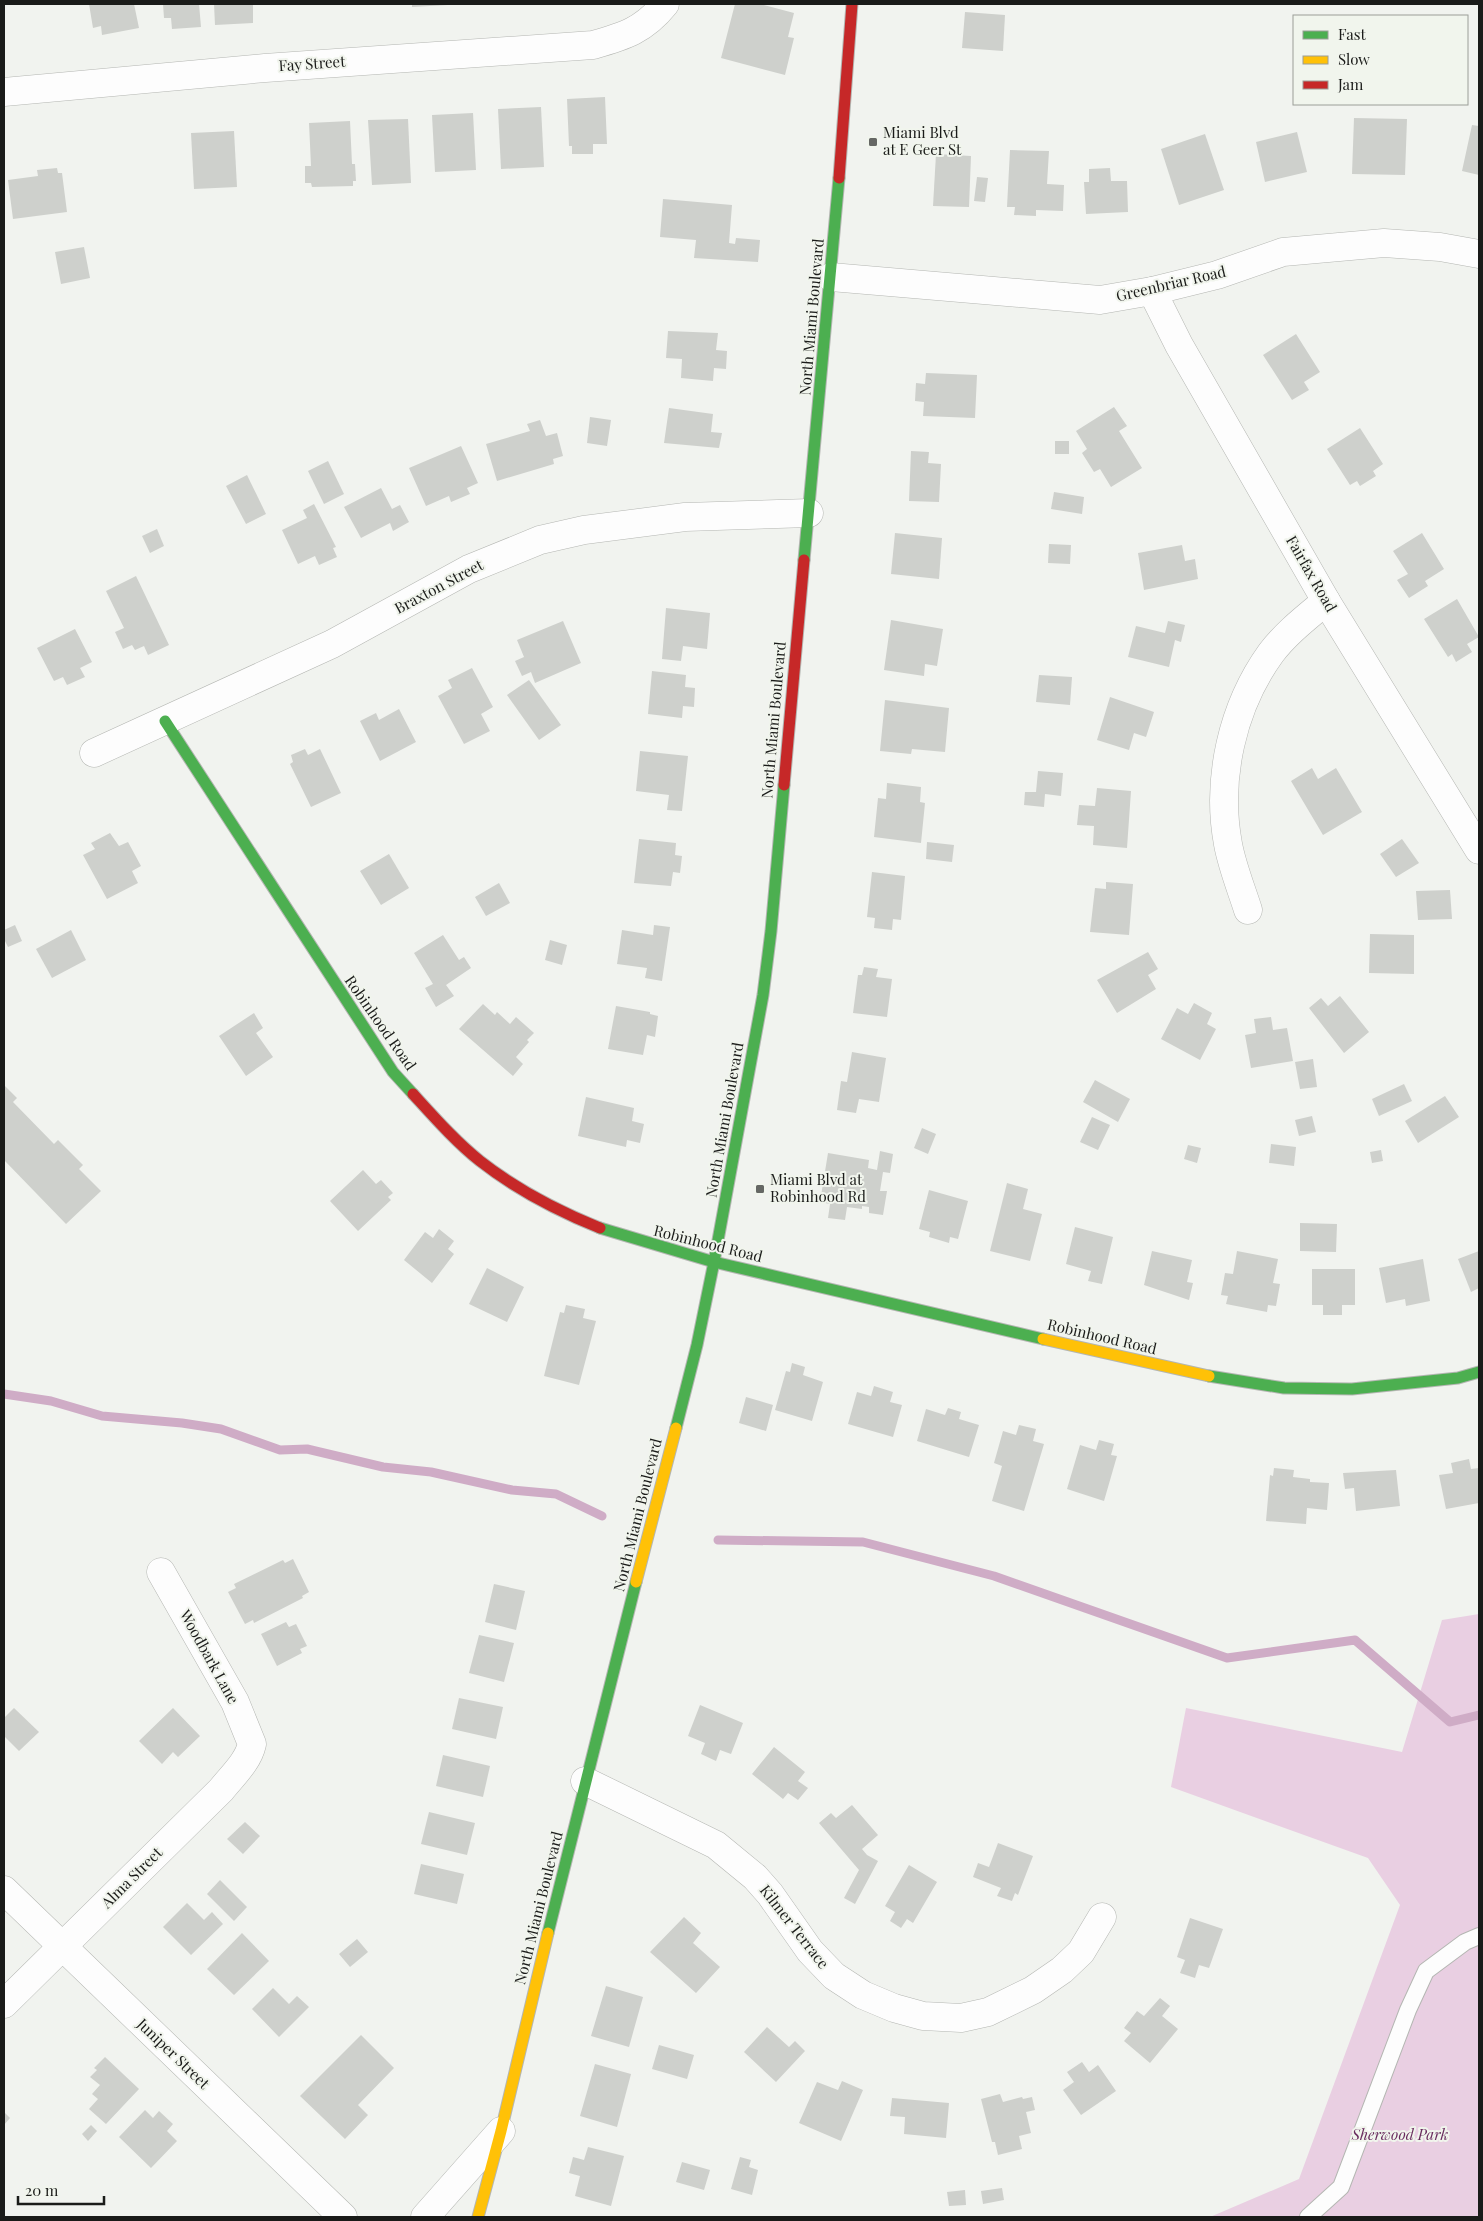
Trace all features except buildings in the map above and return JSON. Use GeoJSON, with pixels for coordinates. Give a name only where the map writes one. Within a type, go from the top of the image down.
{"type":"FeatureCollection","features":[{"type":"Feature","properties":{"kind":"main road","name":"North Miami Boulevard"},"geometry":{"type":"LineString","coordinates":[[478,2217],[501,2132],[585,1781],[697,1345],[763,996],[771,931],[831,277],[852,4]]}},
{"type":"Feature","properties":{"kind":"main road","name":"Robinhood Road"},"geometry":{"type":"LineString","coordinates":[[165,721],[393,1072],[443,1126],[480,1161],[505,1179],[565,1214],[629,1239],[714,1262],[1122,1358],[1246,1383],[1284,1388],[1352,1389],[1458,1378],[1479,1372]]}},
{"type":"Feature","properties":{"kind":"street","name":"Fay Street"},"geometry":{"type":"LineString","coordinates":[[4,92],[246,70],[593,45],[642,28],[665,4]]}},
{"type":"Feature","properties":{"kind":"street","name":"Greenbriar Road"},"geometry":{"type":"LineString","coordinates":[[831,277],[1100,300],[1152,291],[1217,274],[1283,252],[1384,243],[1440,247],[1479,254]]}},
{"type":"Feature","properties":{"kind":"street","name":"Fairfax Road"},"geometry":{"type":"LineString","coordinates":[[1152,291],[1179,345],[1326,601],[1479,850]]}},
{"type":"Feature","properties":{"kind":"street","name":"Braxton Street"},"geometry":{"type":"LineString","coordinates":[[94,752],[332,644],[469,569],[540,540],[584,530],[685,517],[809,513]]}},
{"type":"Feature","properties":{"kind":"street"},"geometry":{"type":"LineString","coordinates":[[1248,910],[1228,845],[1224,798],[1227,756],[1240,713],[1251,688],[1271,654],[1290,631],[1326,601]]}},
{"type":"Feature","properties":{"kind":"street","name":"Woodbark Lane"},"geometry":{"type":"LineString","coordinates":[[161,1572],[235,1702],[252,1744]]}},
{"type":"Feature","properties":{"kind":"street","name":"Alma Street"},"geometry":{"type":"LineString","coordinates":[[4,2004],[221,1790],[242,1765],[252,1744]]}},
{"type":"Feature","properties":{"kind":"street","name":"Kilmer Terrace"},"geometry":{"type":"LineString","coordinates":[[585,1781],[716,1845],[755,1877],[765,1888],[810,1951],[834,1976],[863,1994],[894,2008],[923,2016],[961,2018],[988,2012],[1033,1990],[1062,1970],[1081,1952],[1102,1917]]}},
{"type":"Feature","properties":{"kind":"street","name":"Juniper Street"},"geometry":{"type":"LineString","coordinates":[[4,1890],[342,2217]]}},
{"type":"Feature","properties":{"kind":"street"},"geometry":{"type":"LineString","coordinates":[[424,2217],[501,2132]]}},
{"type":"Feature","properties":{"kind":"lane"},"geometry":{"type":"LineString","coordinates":[[1308,2217],[1341,2187],[1408,2010],[1426,1972],[1465,1942],[1479,1936]]}},
{"type":"Feature","properties":{"kind":"green space","name":"Sherwood Park"},"geometry":{"type":"Polygon","coordinates":[[[1479,1614],[1479,2217],[1210,2217],[1299,2179],[1400,1905],[1368,1858],[1171,1787],[1186,1708],[1402,1752],[1442,1620],[1479,1614]]]}},
{"type":"Feature","properties":{"kind":"waterway"},"geometry":{"type":"LineString","coordinates":[[4,1394],[51,1401],[102,1416],[182,1423],[221,1429],[280,1450],[307,1449],[383,1467],[431,1472],[512,1490],[556,1494],[602,1516]]}},
{"type":"Feature","properties":{"kind":"waterway"},"geometry":{"type":"LineString","coordinates":[[718,1540],[863,1542],[994,1576],[1227,1658],[1355,1640],[1450,1722],[1479,1715]]}},
{"type":"Feature","properties":{"kind":"traffic: fast"},"geometry":{"type":"LineString","coordinates":[[804,560],[839,178]]}},
{"type":"Feature","properties":{"kind":"traffic: fast"},"geometry":{"type":"LineString","coordinates":[[165,721],[393,1072],[413,1094]]}},
{"type":"Feature","properties":{"kind":"traffic: fast"},"geometry":{"type":"LineString","coordinates":[[676,1428],[697,1345],[714,1262],[763,995],[771,931],[784,785]]}},
{"type":"Feature","properties":{"kind":"traffic: fast"},"geometry":{"type":"LineString","coordinates":[[600,1228],[714,1262],[1043,1339]]}},
{"type":"Feature","properties":{"kind":"traffic: fast"},"geometry":{"type":"LineString","coordinates":[[1209,1376],[1284,1388],[1352,1389],[1458,1378],[1479,1372]]}},
{"type":"Feature","properties":{"kind":"traffic: fast"},"geometry":{"type":"LineString","coordinates":[[548,1933],[636,1582]]}},
{"type":"Feature","properties":{"kind":"traffic: slow"},"geometry":{"type":"LineString","coordinates":[[1043,1339],[1209,1376]]}},
{"type":"Feature","properties":{"kind":"traffic: slow"},"geometry":{"type":"LineString","coordinates":[[636,1582],[676,1428]]}},
{"type":"Feature","properties":{"kind":"traffic: slow"},"geometry":{"type":"LineString","coordinates":[[478,2217],[501,2131],[548,1933]]}},
{"type":"Feature","properties":{"kind":"traffic: jam"},"geometry":{"type":"LineString","coordinates":[[839,178],[852,4]]}},
{"type":"Feature","properties":{"kind":"traffic: jam"},"geometry":{"type":"LineString","coordinates":[[784,785],[804,560]]}},
{"type":"Feature","properties":{"kind":"traffic: jam"},"geometry":{"type":"LineString","coordinates":[[413,1094],[462,1146],[494,1172],[538,1199],[600,1228]]}},
{"type":"Feature","properties":{"kind":"place","name":"Miami Blvd at E Geer St"},"geometry":{"type":"Point","coordinates":[873,142]}},
{"type":"Feature","properties":{"kind":"place","name":"Miami Blvd at Robinhood Rd"},"geometry":{"type":"Point","coordinates":[760,1189]}}]}
